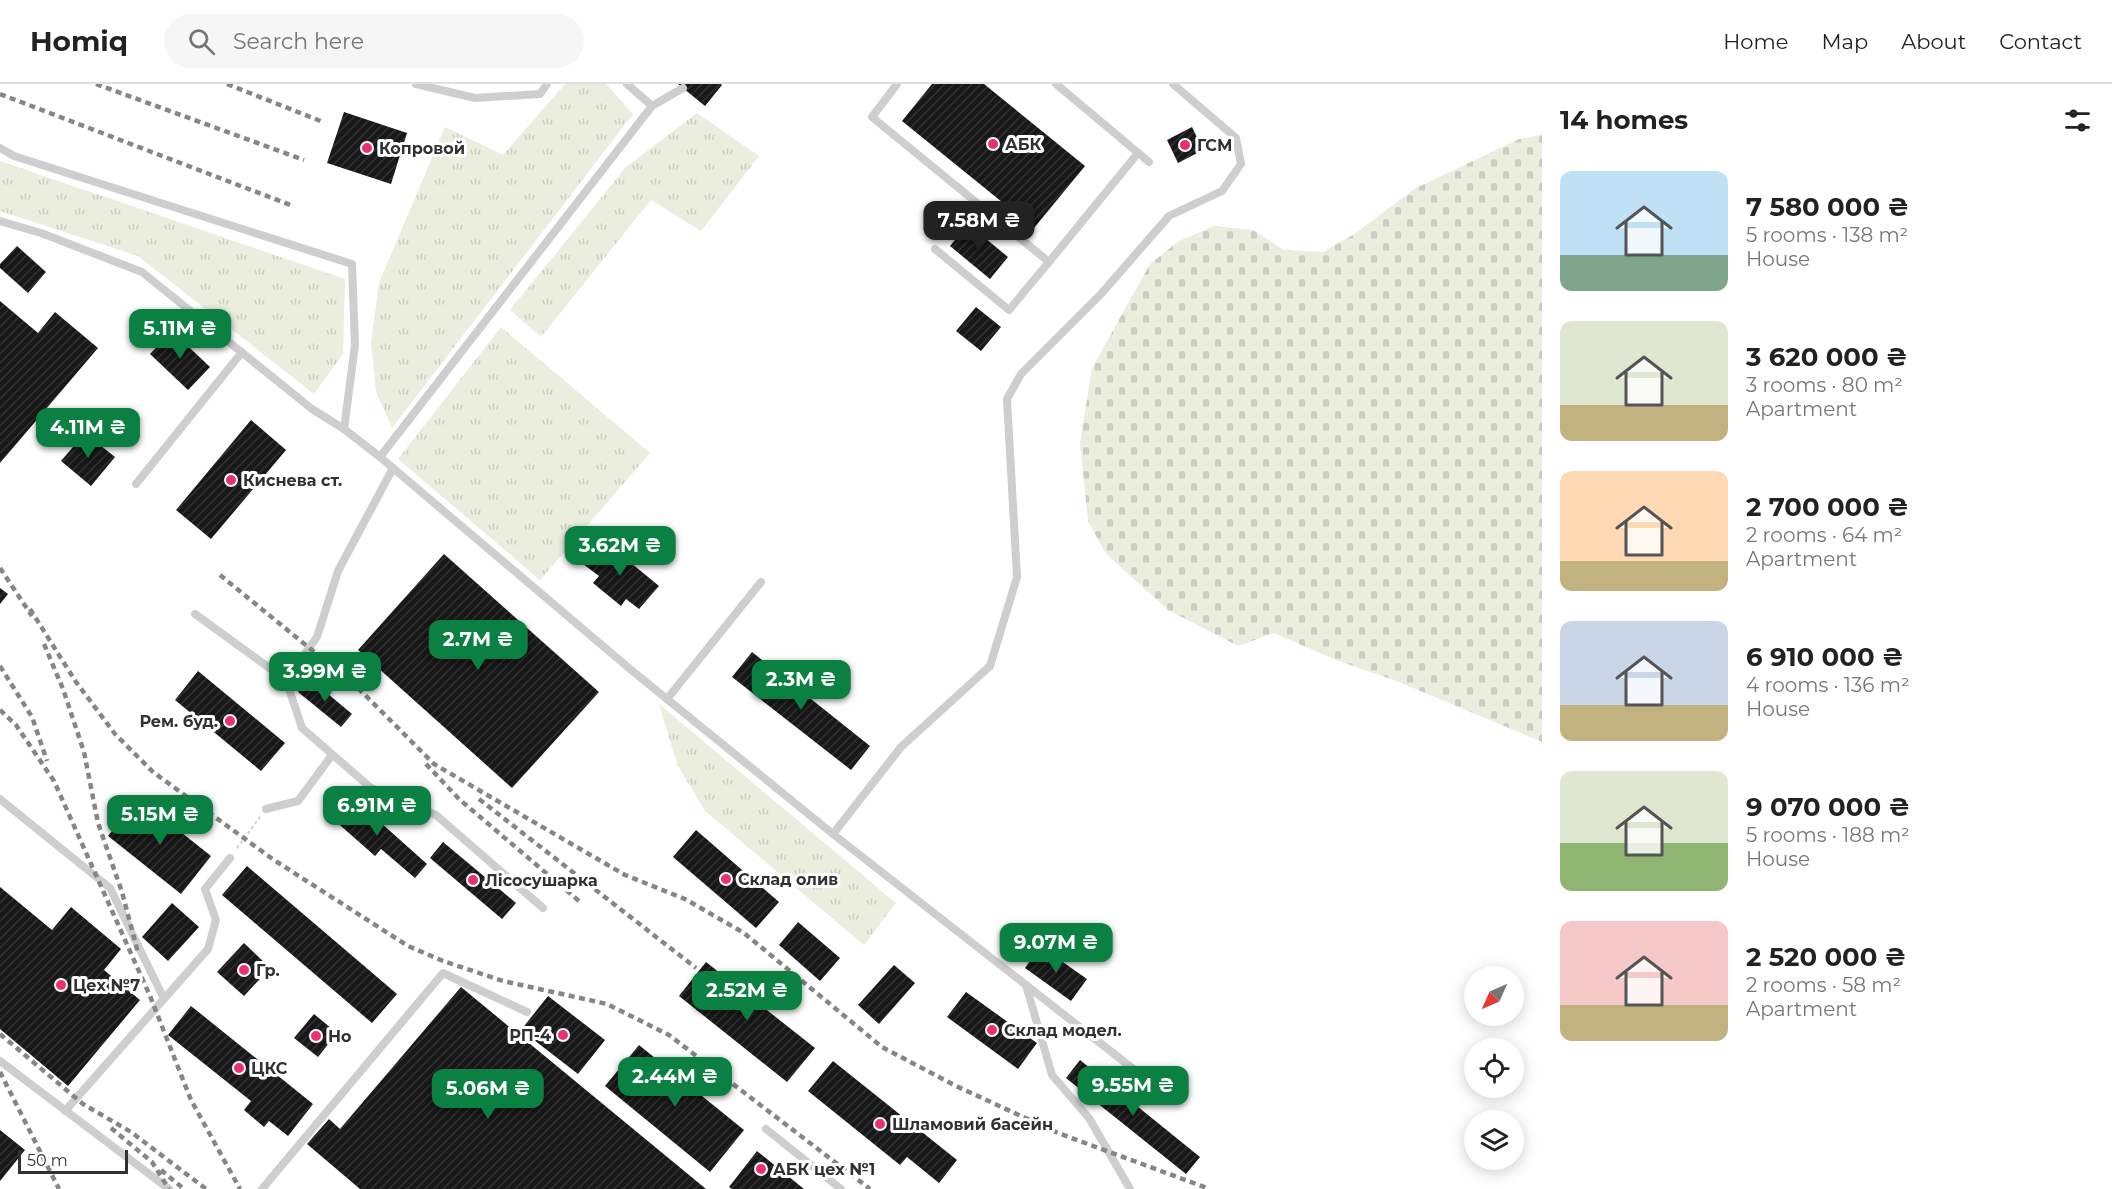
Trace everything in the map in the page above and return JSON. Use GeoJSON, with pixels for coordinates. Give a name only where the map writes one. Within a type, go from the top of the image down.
{"type":"FeatureCollection","features":[{"type":"Feature","properties":{"kind":"lane"},"geometry":{"type":"LineString","coordinates":[[416,84],[475,99],[540,94],[547,84]]}},
{"type":"Feature","properties":{"kind":"lane"},"geometry":{"type":"LineString","coordinates":[[627,84],[652,106]]}},
{"type":"Feature","properties":{"kind":"lane"},"geometry":{"type":"LineString","coordinates":[[897,84],[872,117],[1049,262]]}},
{"type":"Feature","properties":{"kind":"lane"},"geometry":{"type":"LineString","coordinates":[[1056,84],[1149,162]]}},
{"type":"Feature","properties":{"kind":"lane"},"geometry":{"type":"LineString","coordinates":[[833,834],[901,747],[990,666],[1017,576],[1011,435],[1007,399],[1021,374],[1101,294],[1169,216],[1222,190],[1241,164],[1236,138],[1173,84]]}},
{"type":"Feature","properties":{"kind":"lane"},"geometry":{"type":"LineString","coordinates":[[380,457],[652,106],[683,88]]}},
{"type":"Feature","properties":{"kind":"lane"},"geometry":{"type":"LineString","coordinates":[[0,148],[14,156],[351,264],[355,345],[344,429]]}},
{"type":"Feature","properties":{"kind":"lane"},"geometry":{"type":"LineString","coordinates":[[935,249],[1009,310],[1138,153]]}},
{"type":"Feature","properties":{"kind":"lane"},"geometry":{"type":"LineString","coordinates":[[0,221],[41,233],[142,272],[312,409],[344,429],[380,457],[667,699],[833,834],[1173,1100]]}},
{"type":"Feature","properties":{"kind":"lane"},"geometry":{"type":"LineString","coordinates":[[136,484],[242,352]]}},
{"type":"Feature","properties":{"kind":"lane"},"geometry":{"type":"LineString","coordinates":[[286,680],[316,637],[338,571],[393,468]]}},
{"type":"Feature","properties":{"kind":"lane"},"geometry":{"type":"LineString","coordinates":[[667,699],[761,582]]}},
{"type":"Feature","properties":{"kind":"lane"},"geometry":{"type":"LineString","coordinates":[[195,614],[286,680],[302,728],[371,788],[436,815],[543,908]]}},
{"type":"Feature","properties":{"kind":"lane"},"geometry":{"type":"LineString","coordinates":[[266,809],[298,801],[332,755]]}},
{"type":"Feature","properties":{"kind":"lane"},"geometry":{"type":"LineString","coordinates":[[0,799],[110,888],[164,999]]}},
{"type":"Feature","properties":{"kind":"lane"},"geometry":{"type":"LineString","coordinates":[[65,1111],[208,949],[216,920],[205,889],[230,858]]}},
{"type":"Feature","properties":{"kind":"lane"},"geometry":{"type":"LineString","coordinates":[[261,1189],[443,973],[527,1012]]}},
{"type":"Feature","properties":{"kind":"lane"},"geometry":{"type":"LineString","coordinates":[[1026,985],[1052,1075],[1089,1118],[1130,1189]]}},
{"type":"Feature","properties":{"kind":"lane"},"geometry":{"type":"LineString","coordinates":[[0,1061],[169,1189]]}},
{"type":"Feature","properties":{"kind":"lane"},"geometry":{"type":"LineString","coordinates":[[766,1129],[841,1189]]}},
{"type":"Feature","properties":{"kind":"path"},"geometry":{"type":"LineString","coordinates":[[230,858],[266,809]]}},
{"type":"Feature","properties":{"kind":"green space"},"geometry":{"type":"Polygon","coordinates":[[[565,84],[606,84],[633,114],[392,428],[376,392],[371,343],[379,283],[445,127],[503,155],[565,84]]]}},
{"type":"Feature","properties":{"kind":"green space"},"geometry":{"type":"Polygon","coordinates":[[[697,113],[759,156],[701,231],[651,200],[541,337],[510,310],[626,167],[697,113]]]}},
{"type":"Feature","properties":{"kind":"green space"},"geometry":{"type":"Polygon","coordinates":[[[1542,135],[1542,742],[1274,633],[1238,646],[1168,610],[1106,554],[1088,521],[1080,443],[1092,368],[1150,264],[1179,241],[1214,226],[1253,230],[1284,250],[1323,252],[1356,233],[1414,189],[1519,139],[1542,135]]]}},
{"type":"Feature","properties":{"kind":"green space"},"geometry":{"type":"Polygon","coordinates":[[[0,161],[345,279],[343,354],[314,394],[138,256],[0,211],[0,161]]]}},
{"type":"Feature","properties":{"kind":"green space"},"geometry":{"type":"Polygon","coordinates":[[[501,327],[650,453],[540,580],[398,459],[501,327]]]}},
{"type":"Feature","properties":{"kind":"green space"},"geometry":{"type":"Polygon","coordinates":[[[659,704],[896,903],[864,945],[705,811],[677,764],[659,704]]]}},
{"type":"Feature","properties":{"kind":"building"},"geometry":{"type":"Polygon","coordinates":[[[678,84],[721,84],[722,85],[705,106],[678,84]]]}},
{"type":"Feature","properties":{"kind":"building","name":"АБК"},"geometry":{"type":"Polygon","coordinates":[[[932,84],[984,84],[1085,166],[1034,228],[902,121],[932,84]]]}},
{"type":"Feature","properties":{"kind":"building","name":"Копровой"},"geometry":{"type":"Polygon","coordinates":[[[344,112],[407,133],[391,184],[327,163],[344,112]]]}},
{"type":"Feature","properties":{"kind":"building","name":"ГСМ"},"geometry":{"type":"Polygon","coordinates":[[[1192,127],[1203,150],[1178,163],[1167,140],[1192,127]]]}},
{"type":"Feature","properties":{"kind":"building"},"geometry":{"type":"Polygon","coordinates":[[[968,224],[1008,257],[990,279],[950,246],[968,224]]]}},
{"type":"Feature","properties":{"kind":"building"},"geometry":{"type":"Polygon","coordinates":[[[17,246],[46,272],[28,293],[0,268],[0,264],[17,246]]]}},
{"type":"Feature","properties":{"kind":"building"},"geometry":{"type":"Polygon","coordinates":[[[0,301],[38,333],[55,312],[98,348],[0,463],[0,301]]]}},
{"type":"Feature","properties":{"kind":"building"},"geometry":{"type":"Polygon","coordinates":[[[976,307],[1001,327],[981,351],[956,331],[976,307]]]}},
{"type":"Feature","properties":{"kind":"building"},"geometry":{"type":"Polygon","coordinates":[[[172,331],[210,367],[188,390],[150,354],[172,331]]]}},
{"type":"Feature","properties":{"kind":"building","name":"Киснева ст."},"geometry":{"type":"Polygon","coordinates":[[[251,420],[286,450],[211,539],[176,510],[251,420]]]}},
{"type":"Feature","properties":{"kind":"building"},"geometry":{"type":"Polygon","coordinates":[[[85,433],[115,457],[91,486],[61,461],[85,433]]]}},
{"type":"Feature","properties":{"kind":"building"},"geometry":{"type":"Polygon","coordinates":[[[603,540],[659,586],[639,609],[626,599],[621,606],[593,583],[599,576],[583,564],[603,540]]]}},
{"type":"Feature","properties":{"kind":"building"},"geometry":{"type":"Polygon","coordinates":[[[444,554],[599,692],[512,788],[358,650],[444,554]]]}},
{"type":"Feature","properties":{"kind":"building"},"geometry":{"type":"Polygon","coordinates":[[[0,588],[8,594],[0,604],[0,588]]]}},
{"type":"Feature","properties":{"kind":"building"},"geometry":{"type":"Polygon","coordinates":[[[752,652],[870,746],[851,770],[732,677],[752,652]]]}},
{"type":"Feature","properties":{"kind":"building","name":"Рем. буд."},"geometry":{"type":"Polygon","coordinates":[[[198,671],[285,743],[261,771],[175,700],[198,671]]]}},
{"type":"Feature","properties":{"kind":"building"},"geometry":{"type":"Polygon","coordinates":[[[309,678],[352,714],[341,727],[298,692],[309,678]]]}},
{"type":"Feature","properties":{"kind":"building"},"geometry":{"type":"Polygon","coordinates":[[[352,797],[427,864],[415,878],[381,849],[375,856],[333,819],[352,797]]]}},
{"type":"Feature","properties":{"kind":"building"},"geometry":{"type":"Polygon","coordinates":[[[138,798],[211,856],[181,894],[108,836],[138,798]]]}},
{"type":"Feature","properties":{"kind":"building","name":"Склад олив"},"geometry":{"type":"Polygon","coordinates":[[[696,830],[779,902],[756,928],[673,857],[696,830]]]}},
{"type":"Feature","properties":{"kind":"building","name":"Лісосушарка"},"geometry":{"type":"Polygon","coordinates":[[[443,842],[516,903],[502,919],[430,858],[443,842]]]}},
{"type":"Feature","properties":{"kind":"building"},"geometry":{"type":"Polygon","coordinates":[[[247,866],[397,994],[372,1023],[222,895],[247,866]]]}},
{"type":"Feature","properties":{"kind":"building","name":"Цех №7"},"geometry":{"type":"Polygon","coordinates":[[[0,887],[52,930],[71,907],[121,949],[104,970],[140,1000],[68,1086],[0,1029],[0,887]]]}},
{"type":"Feature","properties":{"kind":"building"},"geometry":{"type":"Polygon","coordinates":[[[172,903],[199,927],[168,961],[142,937],[172,903]]]}},
{"type":"Feature","properties":{"kind":"building"},"geometry":{"type":"Polygon","coordinates":[[[798,922],[840,958],[820,981],[779,945],[798,922]]]}},
{"type":"Feature","properties":{"kind":"building","name":"Гр."},"geometry":{"type":"Polygon","coordinates":[[[244,943],[270,968],[244,996],[217,972],[244,943]]]}},
{"type":"Feature","properties":{"kind":"building"},"geometry":{"type":"Polygon","coordinates":[[[1040,946],[1087,979],[1071,1001],[1025,968],[1040,946]]]}},
{"type":"Feature","properties":{"kind":"building"},"geometry":{"type":"Polygon","coordinates":[[[706,962],[815,1048],[787,1082],[679,996],[706,962]]]}},
{"type":"Feature","properties":{"kind":"building"},"geometry":{"type":"Polygon","coordinates":[[[894,965],[915,983],[879,1024],[858,1005],[894,965]]]}},
{"type":"Feature","properties":{"kind":"building"},"geometry":{"type":"Polygon","coordinates":[[[461,987],[706,1189],[360,1189],[307,1144],[329,1119],[340,1129],[461,987]]]}},
{"type":"Feature","properties":{"kind":"building","name":"Склад модел."},"geometry":{"type":"Polygon","coordinates":[[[966,992],[1037,1043],[1018,1069],[947,1017],[966,992]]]}},
{"type":"Feature","properties":{"kind":"building","name":"РП-4"},"geometry":{"type":"Polygon","coordinates":[[[548,996],[605,1040],[578,1074],[521,1030],[548,996]]]}},
{"type":"Feature","properties":{"kind":"building","name":"ЦКС"},"geometry":{"type":"Polygon","coordinates":[[[191,1006],[313,1104],[288,1136],[269,1121],[264,1127],[244,1110],[251,1101],[168,1035],[191,1006]]]}},
{"type":"Feature","properties":{"kind":"building","name":"Но"},"geometry":{"type":"Polygon","coordinates":[[[314,1014],[337,1033],[318,1057],[294,1038],[314,1014]]]}},
{"type":"Feature","properties":{"kind":"building"},"geometry":{"type":"Polygon","coordinates":[[[639,1045],[744,1130],[710,1172],[605,1086],[639,1045]]]}},
{"type":"Feature","properties":{"kind":"building"},"geometry":{"type":"Polygon","coordinates":[[[1080,1060],[1200,1157],[1186,1174],[1066,1078],[1080,1060]]]}},
{"type":"Feature","properties":{"kind":"building","name":"Шламовий басейн"},"geometry":{"type":"Polygon","coordinates":[[[833,1061],[957,1160],[939,1183],[907,1157],[900,1165],[808,1091],[833,1061]]]}},
{"type":"Feature","properties":{"kind":"building"},"geometry":{"type":"Polygon","coordinates":[[[0,1130],[25,1150],[0,1181],[0,1130]]]}},
{"type":"Feature","properties":{"kind":"building","name":"АБК цех №1"},"geometry":{"type":"Polygon","coordinates":[[[757,1151],[804,1189],[732,1189],[729,1187],[757,1151]]]}},
{"type":"Feature","properties":{"kind":"railway"},"geometry":{"type":"LineString","coordinates":[[96,84],[304,160]]}},
{"type":"Feature","properties":{"kind":"railway"},"geometry":{"type":"LineString","coordinates":[[227,84],[323,122]]}},
{"type":"Feature","properties":{"kind":"railway"},"geometry":{"type":"LineString","coordinates":[[0,94],[293,206]]}},
{"type":"Feature","properties":{"kind":"railway"},"geometry":{"type":"LineString","coordinates":[[0,568],[32,616]]}},
{"type":"Feature","properties":{"kind":"railway"},"geometry":{"type":"LineString","coordinates":[[220,575],[356,686],[434,764],[625,875],[685,899],[744,933],[882,1047],[956,1086],[1058,1133],[1207,1188]]}},
{"type":"Feature","properties":{"kind":"railway"},"geometry":{"type":"LineString","coordinates":[[30,609],[76,682],[115,734],[153,772],[274,860],[408,946],[443,961],[503,981],[607,1004],[669,1035],[870,1189]]}},
{"type":"Feature","properties":{"kind":"railway"},"geometry":{"type":"LineString","coordinates":[[44,644],[63,689],[84,752],[98,823],[122,892],[138,953]]}},
{"type":"Feature","properties":{"kind":"railway"},"geometry":{"type":"LineString","coordinates":[[0,666],[32,717],[47,761]]}},
{"type":"Feature","properties":{"kind":"railway"},"geometry":{"type":"LineString","coordinates":[[0,710],[16,725],[54,781],[150,996],[191,1100],[240,1189]]}},
{"type":"Feature","properties":{"kind":"railway"},"geometry":{"type":"LineString","coordinates":[[426,764],[459,799],[579,901]]}},
{"type":"Feature","properties":{"kind":"railway"},"geometry":{"type":"LineString","coordinates":[[479,799],[696,968]]}},
{"type":"Feature","properties":{"kind":"railway"},"geometry":{"type":"LineString","coordinates":[[0,1034],[83,1104],[131,1132],[206,1189]]}},
{"type":"Feature","properties":{"kind":"railway"},"geometry":{"type":"LineString","coordinates":[[0,1072],[59,1189]]}},
{"type":"Feature","properties":{"kind":"railway"},"geometry":{"type":"LineString","coordinates":[[111,1128],[152,1162],[169,1189]]}},
{"type":"Feature","properties":{"kind":"railway"},"geometry":{"type":"LineString","coordinates":[[161,1170],[184,1189]]}},
{"type":"Feature","properties":{"kind":"place","name":"АБК"},"geometry":{"type":"Point","coordinates":[993,144]}},
{"type":"Feature","properties":{"kind":"place","name":"ГСМ"},"geometry":{"type":"Point","coordinates":[1185,145]}},
{"type":"Feature","properties":{"kind":"place","name":"Копровой"},"geometry":{"type":"Point","coordinates":[367,148]}},
{"type":"Feature","properties":{"kind":"place","name":"Киснева ст."},"geometry":{"type":"Point","coordinates":[231,480]}},
{"type":"Feature","properties":{"kind":"place","name":"Рем. буд."},"geometry":{"type":"Point","coordinates":[230,721]}},
{"type":"Feature","properties":{"kind":"place","name":"Склад олив"},"geometry":{"type":"Point","coordinates":[726,879]}},
{"type":"Feature","properties":{"kind":"place","name":"Лісосушарка"},"geometry":{"type":"Point","coordinates":[473,880]}},
{"type":"Feature","properties":{"kind":"place","name":"Гр."},"geometry":{"type":"Point","coordinates":[244,970]}},
{"type":"Feature","properties":{"kind":"place","name":"Цех №7"},"geometry":{"type":"Point","coordinates":[61,985]}},
{"type":"Feature","properties":{"kind":"place","name":"Склад модел."},"geometry":{"type":"Point","coordinates":[992,1030]}},
{"type":"Feature","properties":{"kind":"place","name":"РП-4"},"geometry":{"type":"Point","coordinates":[563,1035]}},
{"type":"Feature","properties":{"kind":"place","name":"Но"},"geometry":{"type":"Point","coordinates":[316,1036]}},
{"type":"Feature","properties":{"kind":"place","name":"ЦКС"},"geometry":{"type":"Point","coordinates":[239,1068]}},
{"type":"Feature","properties":{"kind":"place","name":"Шламовий басейн"},"geometry":{"type":"Point","coordinates":[880,1124]}},
{"type":"Feature","properties":{"kind":"place","name":"АБК цех №1"},"geometry":{"type":"Point","coordinates":[761,1169]}}]}
